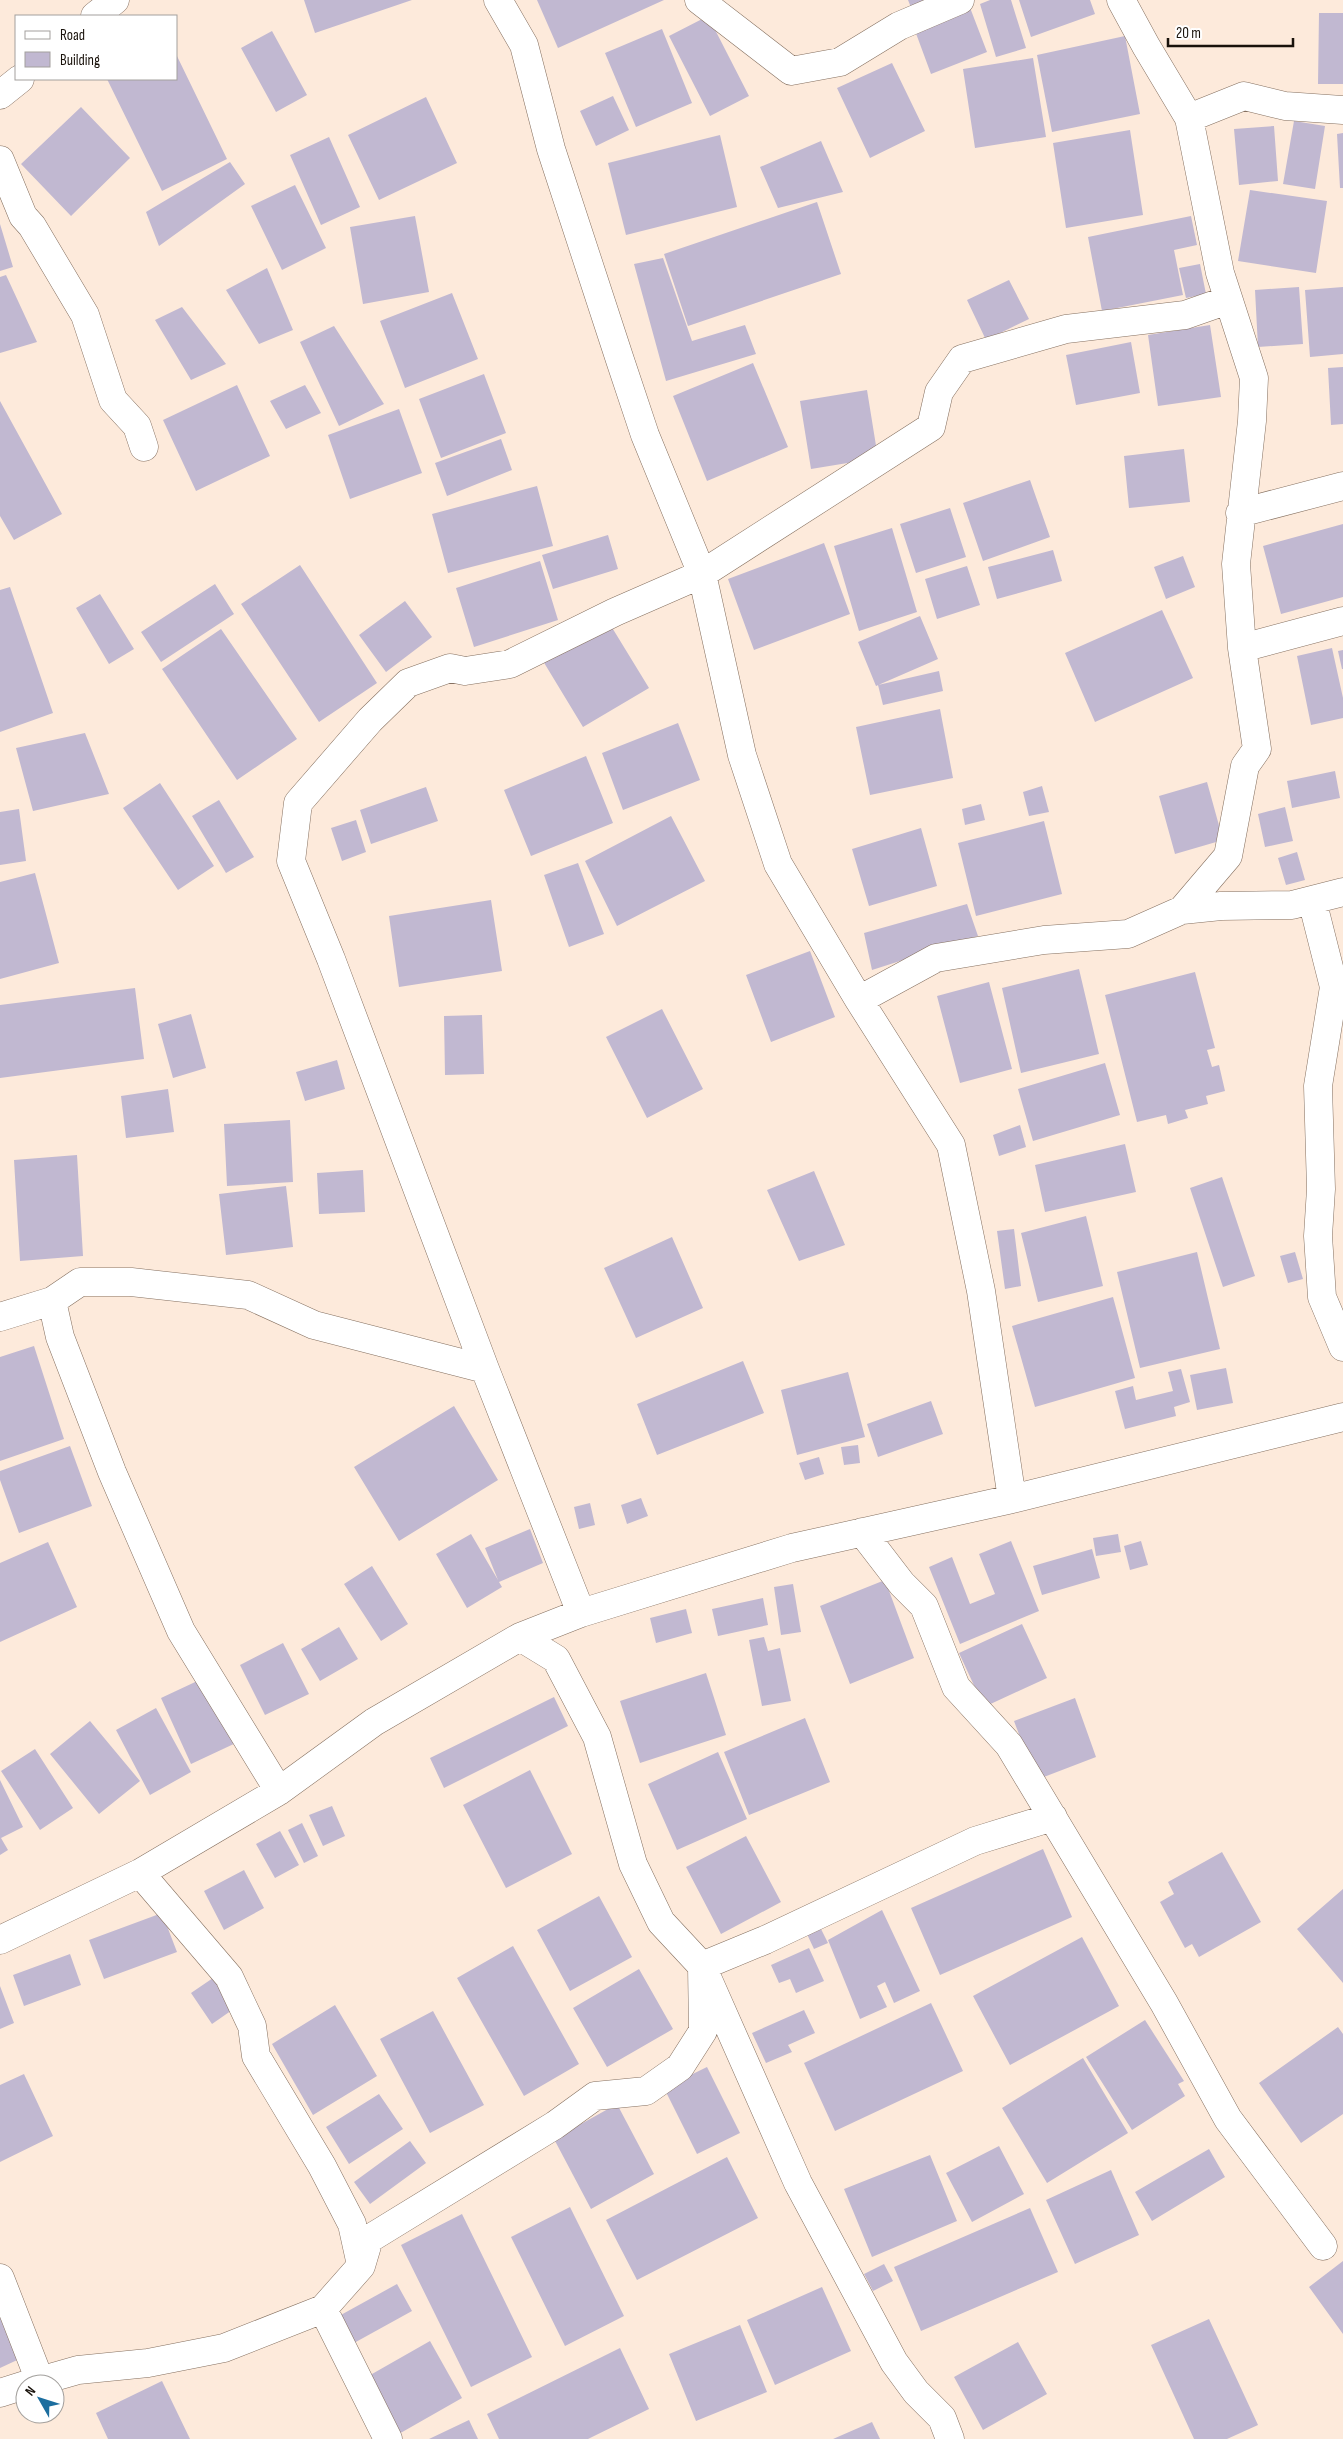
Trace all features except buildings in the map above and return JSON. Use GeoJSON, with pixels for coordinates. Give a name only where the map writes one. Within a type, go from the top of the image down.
{"type":"FeatureCollection","features":[{"type":"Feature","properties":{"kind":"street"},"geometry":{"type":"LineString","coordinates":[[97,15],[115,0]]}},
{"type":"Feature","properties":{"kind":"street"},"geometry":{"type":"LineString","coordinates":[[498,0],[524,45],[551,149],[645,436],[702,574],[742,755],[778,864],[859,1000],[951,1145],[981,1290],[1012,1499]]}},
{"type":"Feature","properties":{"kind":"street"},"geometry":{"type":"LineString","coordinates":[[698,0],[791,71],[840,62],[899,26],[960,0]]}},
{"type":"Feature","properties":{"kind":"street"},"geometry":{"type":"LineString","coordinates":[[1121,0],[1189,118],[1220,273],[1254,378],[1252,421],[1240,514],[1236,564],[1242,648],[1257,749],[1245,766],[1228,856],[1182,910]]}},
{"type":"Feature","properties":{"kind":"street"},"geometry":{"type":"LineString","coordinates":[[0,95],[19,80]]}},
{"type":"Feature","properties":{"kind":"street"},"geometry":{"type":"LineString","coordinates":[[1189,118],[1244,96],[1285,106],[1343,110]]}},
{"type":"Feature","properties":{"kind":"street"},"geometry":{"type":"LineString","coordinates":[[0,160],[23,216],[32,226],[85,315],[113,400],[137,426],[144,447]]}},
{"type":"Feature","properties":{"kind":"street"},"geometry":{"type":"LineString","coordinates":[[580,1613],[485,1369],[331,959],[291,861],[298,803],[370,720],[408,684],[450,668],[465,671],[510,664],[614,612],[702,574],[931,427],[940,392],[962,359],[1066,329],[1185,315],[1228,300]]}},
{"type":"Feature","properties":{"kind":"street"},"geometry":{"type":"LineString","coordinates":[[1240,514],[1343,486]]}},
{"type":"Feature","properties":{"kind":"street"},"geometry":{"type":"LineString","coordinates":[[1242,648],[1343,621]]}},
{"type":"Feature","properties":{"kind":"street"},"geometry":{"type":"LineString","coordinates":[[859,1000],[936,958],[1044,940],[1128,934],[1182,910],[1221,906],[1292,905],[1343,892]]}},
{"type":"Feature","properties":{"kind":"street"},"geometry":{"type":"LineString","coordinates":[[1312,900],[1334,987],[1318,1086],[1320,1188],[1318,1236],[1320,1279],[1322,1297],[1343,1347]]}},
{"type":"Feature","properties":{"kind":"street"},"geometry":{"type":"LineString","coordinates":[[0,1317],[52,1301],[80,1282],[131,1282],[248,1295],[314,1325],[485,1369]]}},
{"type":"Feature","properties":{"kind":"street"},"geometry":{"type":"LineString","coordinates":[[52,1301],[60,1337],[112,1472],[182,1632],[279,1791]]}},
{"type":"Feature","properties":{"kind":"street"},"geometry":{"type":"LineString","coordinates":[[0,1940],[140,1873],[279,1791],[374,1722],[520,1637],[580,1613],[792,1548],[1012,1499],[1343,1417]]}},
{"type":"Feature","properties":{"kind":"street"},"geometry":{"type":"LineString","coordinates":[[862,1532],[902,1584],[924,1606],[956,1687],[1009,1745],[1164,2003],[1228,2119],[1323,2246]]}},
{"type":"Feature","properties":{"kind":"street"},"geometry":{"type":"LineString","coordinates":[[520,1637],[556,1659],[597,1737],[633,1864],[661,1922],[702,1966],[798,2183],[894,2362],[916,2392],[942,2418],[950,2439]]}},
{"type":"Feature","properties":{"kind":"street"},"geometry":{"type":"LineString","coordinates":[[702,1966],[765,1940],[975,1841],[1053,1817]]}},
{"type":"Feature","properties":{"kind":"street"},"geometry":{"type":"LineString","coordinates":[[140,1873],[229,1977],[252,2026],[256,2056],[322,2166],[352,2224],[361,2266]]}},
{"type":"Feature","properties":{"kind":"street"},"geometry":{"type":"LineString","coordinates":[[64,2374],[78,2370],[148,2363],[224,2348],[323,2309],[361,2266],[369,2239],[555,2125],[595,2096],[646,2091],[680,2067],[703,2031],[702,1966]]}},
{"type":"Feature","properties":{"kind":"street"},"geometry":{"type":"LineString","coordinates":[[1,2282],[29,2374]]}},
{"type":"Feature","properties":{"kind":"street"},"geometry":{"type":"LineString","coordinates":[[323,2309],[388,2439]]}},
{"type":"Feature","properties":{"kind":"street"},"geometry":{"type":"LineString","coordinates":[[0,2393],[15,2388]]}}]}
